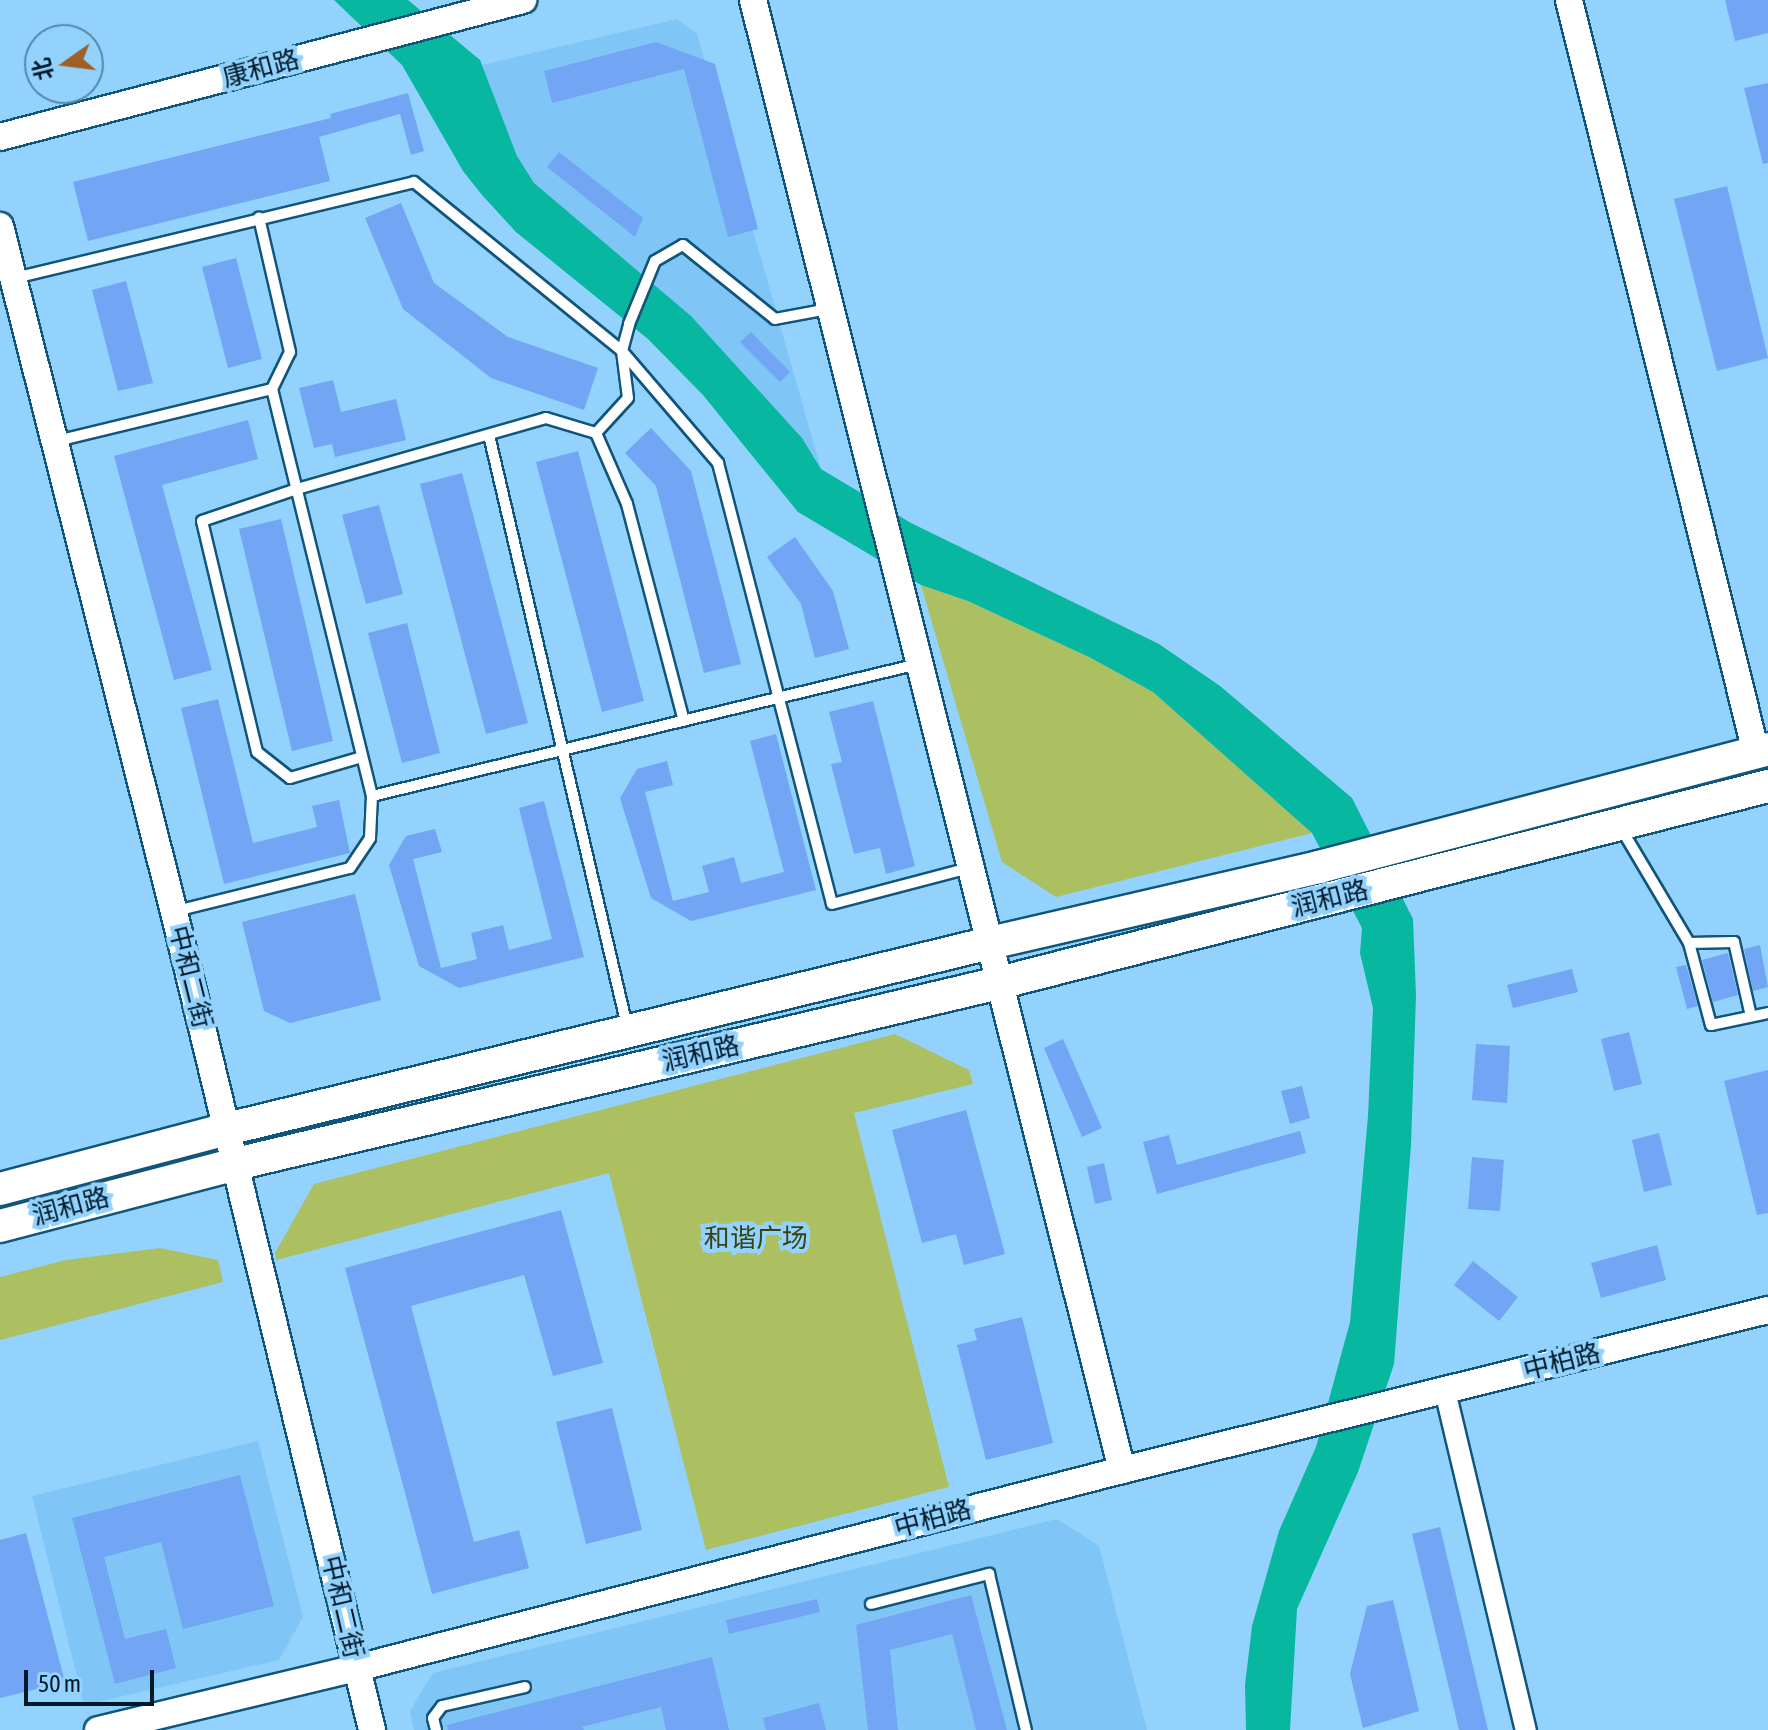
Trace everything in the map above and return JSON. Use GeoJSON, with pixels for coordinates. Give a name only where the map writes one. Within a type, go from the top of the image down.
{"type":"FeatureCollection","features":[{"type":"Feature","properties":{"kind":"main road","name":"润和路"},"geometry":{"type":"LineString","coordinates":[[0,1189],[219,1132],[990,943],[1319,867],[1762,750]]}},
{"type":"Feature","properties":{"kind":"main road","name":"润和路"},"geometry":{"type":"LineString","coordinates":[[0,1226],[228,1166],[999,983],[1619,825],[1767,791]]}},
{"type":"Feature","properties":{"kind":"street","name":"康和路"},"geometry":{"type":"LineString","coordinates":[[0,137],[523,0]]}},
{"type":"Feature","properties":{"kind":"street"},"geometry":{"type":"LineString","coordinates":[[753,0],[1122,1470]]}},
{"type":"Feature","properties":{"kind":"street"},"geometry":{"type":"LineString","coordinates":[[1569,0],[1762,750]]}},
{"type":"Feature","properties":{"kind":"street","name":"中和二街"},"geometry":{"type":"LineString","coordinates":[[0,226],[7,276],[228,1166],[349,1670],[356,1730]]}},
{"type":"Feature","properties":{"kind":"street","name":"中和二街"},"geometry":{"type":"LineString","coordinates":[[7,276],[55,442],[174,912],[219,1132]]}},
{"type":"Feature","properties":{"kind":"street","name":"中柏路"},"geometry":{"type":"LineString","coordinates":[[98,1730],[349,1670],[1122,1470],[1768,1310]]}},
{"type":"Feature","properties":{"kind":"street"},"geometry":{"type":"LineString","coordinates":[[1445,1391],[1526,1730]]}},
{"type":"Feature","properties":{"kind":"street","name":"中和二街"},"geometry":{"type":"LineString","coordinates":[[349,1670],[372,1730]]}},
{"type":"Feature","properties":{"kind":"lane"},"geometry":{"type":"LineString","coordinates":[[7,276],[414,182],[622,351],[718,463],[832,904],[970,867]]}},
{"type":"Feature","properties":{"kind":"lane"},"geometry":{"type":"LineString","coordinates":[[174,912],[350,868],[370,838],[372,796],[272,389],[290,352],[259,218]]}},
{"type":"Feature","properties":{"kind":"lane"},"geometry":{"type":"LineString","coordinates":[[596,433],[628,398],[622,351],[629,324],[655,261],[683,245],[775,319],[830,308]]}},
{"type":"Feature","properties":{"kind":"lane"},"geometry":{"type":"LineString","coordinates":[[55,442],[272,389]]}},
{"type":"Feature","properties":{"kind":"lane"},"geometry":{"type":"LineString","coordinates":[[362,757],[290,778],[257,752],[202,521],[297,489],[546,418],[596,433],[627,504],[684,721]]}},
{"type":"Feature","properties":{"kind":"lane"},"geometry":{"type":"LineString","coordinates":[[489,435],[628,1032]]}},
{"type":"Feature","properties":{"kind":"lane"},"geometry":{"type":"LineString","coordinates":[[372,796],[920,663]]}},
{"type":"Feature","properties":{"kind":"lane"},"geometry":{"type":"LineString","coordinates":[[1619,825],[1689,943],[1711,1025],[1768,1013]]}},
{"type":"Feature","properties":{"kind":"lane"},"geometry":{"type":"LineString","coordinates":[[1689,943],[1734,942],[1751,1016]]}},
{"type":"Feature","properties":{"kind":"lane"},"geometry":{"type":"LineString","coordinates":[[871,1604],[989,1574],[1026,1730]]}},
{"type":"Feature","properties":{"kind":"lane"},"geometry":{"type":"LineString","coordinates":[[436,1730],[433,1718],[442,1706],[525,1687]]}},
{"type":"Feature","properties":{"kind":"shaded area"},"geometry":{"type":"Polygon","coordinates":[[[334,0],[408,0],[480,60],[517,156],[534,183],[691,316],[802,438],[821,469],[911,523],[1159,644],[1220,686],[1352,798],[1413,919],[1416,995],[1411,1145],[1394,1364],[1358,1472],[1297,1609],[1290,1730],[1246,1730],[1245,1685],[1252,1626],[1279,1531],[1316,1447],[1350,1322],[1368,1116],[1373,1008],[1360,953],[1362,928],[1312,833],[1153,692],[1089,657],[968,601],[921,585],[798,512],[703,395],[648,339],[516,232],[482,195],[463,171],[402,65],[334,0]]]}},
{"type":"Feature","properties":{"kind":"shaded area"},"geometry":{"type":"Polygon","coordinates":[[[677,19],[697,34],[821,469],[802,438],[691,316],[534,183],[517,156],[482,65],[677,19]]]}},
{"type":"Feature","properties":{"kind":"shaded area"},"geometry":{"type":"Polygon","coordinates":[[[258,1441],[303,1617],[279,1660],[84,1705],[32,1496],[258,1441]]]}},
{"type":"Feature","properties":{"kind":"shaded area"},"geometry":{"type":"Polygon","coordinates":[[[1057,1519],[1099,1546],[1147,1730],[414,1730],[410,1711],[433,1673],[1057,1519]]]}},
{"type":"Feature","properties":{"kind":"green space"},"geometry":{"type":"Polygon","coordinates":[[[921,585],[968,601],[1089,657],[1153,692],[1312,833],[1056,897],[1002,862],[921,585]]]}},
{"type":"Feature","properties":{"kind":"green space","name":"和谐广场"},"geometry":{"type":"Polygon","coordinates":[[[895,1034],[969,1070],[973,1084],[854,1113],[949,1487],[706,1550],[609,1173],[276,1260],[275,1253],[314,1184],[895,1034]]]}},
{"type":"Feature","properties":{"kind":"green space"},"geometry":{"type":"Polygon","coordinates":[[[160,1248],[218,1260],[223,1282],[0,1340],[0,1277],[66,1260],[160,1248]]]}},
{"type":"Feature","properties":{"kind":"building"},"geometry":{"type":"Polygon","coordinates":[[[1725,0],[1768,0],[1768,33],[1735,41],[1725,0]]]}},
{"type":"Feature","properties":{"kind":"building"},"geometry":{"type":"Polygon","coordinates":[[[656,42],[715,64],[758,229],[728,237],[684,69],[552,103],[544,71],[656,42]]]}},
{"type":"Feature","properties":{"kind":"building"},"geometry":{"type":"Polygon","coordinates":[[[1768,83],[1768,163],[1763,164],[1744,88],[1768,83]]]}},
{"type":"Feature","properties":{"kind":"building"},"geometry":{"type":"Polygon","coordinates":[[[408,93],[424,151],[411,155],[400,114],[319,137],[330,181],[88,241],[73,182],[331,118],[330,114],[408,93]]]}},
{"type":"Feature","properties":{"kind":"building"},"geometry":{"type":"Polygon","coordinates":[[[559,152],[643,218],[635,237],[547,167],[559,152]]]}},
{"type":"Feature","properties":{"kind":"building"},"geometry":{"type":"Polygon","coordinates":[[[1727,186],[1768,358],[1717,371],[1674,199],[1727,186]]]}},
{"type":"Feature","properties":{"kind":"building"},"geometry":{"type":"Polygon","coordinates":[[[401,203],[434,283],[508,337],[598,368],[584,410],[491,378],[403,309],[365,218],[401,203]]]}},
{"type":"Feature","properties":{"kind":"building"},"geometry":{"type":"Polygon","coordinates":[[[236,258],[262,359],[228,368],[202,267],[236,258]]]}},
{"type":"Feature","properties":{"kind":"building"},"geometry":{"type":"Polygon","coordinates":[[[126,281],[153,383],[118,391],[92,290],[126,281]]]}},
{"type":"Feature","properties":{"kind":"building"},"geometry":{"type":"Polygon","coordinates":[[[751,332],[790,372],[780,382],[740,342],[751,332]]]}},
{"type":"Feature","properties":{"kind":"building"},"geometry":{"type":"Polygon","coordinates":[[[333,380],[341,412],[396,399],[406,440],[335,457],[332,444],[314,448],[299,388],[333,380]]]}},
{"type":"Feature","properties":{"kind":"building"},"geometry":{"type":"Polygon","coordinates":[[[248,420],[258,459],[162,485],[212,670],[174,680],[114,456],[248,420]]]}},
{"type":"Feature","properties":{"kind":"building"},"geometry":{"type":"Polygon","coordinates":[[[651,428],[691,471],[741,664],[704,673],[656,486],[625,453],[651,428]]]}},
{"type":"Feature","properties":{"kind":"building"},"geometry":{"type":"Polygon","coordinates":[[[578,451],[644,701],[602,712],[536,462],[578,451]]]}},
{"type":"Feature","properties":{"kind":"building"},"geometry":{"type":"Polygon","coordinates":[[[462,473],[528,723],[486,734],[420,484],[462,473]]]}},
{"type":"Feature","properties":{"kind":"building"},"geometry":{"type":"Polygon","coordinates":[[[379,505],[403,594],[366,604],[342,515],[379,505]]]}},
{"type":"Feature","properties":{"kind":"building"},"geometry":{"type":"Polygon","coordinates":[[[281,519],[333,741],[292,751],[239,529],[281,519]]]}},
{"type":"Feature","properties":{"kind":"building"},"geometry":{"type":"Polygon","coordinates":[[[795,537],[833,591],[849,649],[815,658],[801,604],[767,557],[795,537]]]}},
{"type":"Feature","properties":{"kind":"building"},"geometry":{"type":"Polygon","coordinates":[[[407,623],[440,753],[402,763],[368,633],[407,623]]]}},
{"type":"Feature","properties":{"kind":"building"},"geometry":{"type":"Polygon","coordinates":[[[218,699],[253,843],[317,827],[312,806],[339,800],[350,853],[224,884],[181,708],[218,699]]]}},
{"type":"Feature","properties":{"kind":"building"},"geometry":{"type":"Polygon","coordinates":[[[873,701],[915,866],[886,874],[880,848],[854,854],[831,764],[842,762],[829,712],[873,701]]]}},
{"type":"Feature","properties":{"kind":"building"},"geometry":{"type":"Polygon","coordinates":[[[776,734],[816,890],[691,921],[651,898],[620,798],[637,769],[667,761],[673,785],[645,792],[673,901],[709,892],[702,866],[734,857],[741,883],[784,872],[750,741],[776,734]]]}},
{"type":"Feature","properties":{"kind":"building"},"geometry":{"type":"Polygon","coordinates":[[[544,801],[584,957],[459,988],[419,966],[389,865],[406,836],[435,829],[442,852],[413,859],[441,968],[477,959],[471,933],[503,925],[509,950],[552,939],[519,808],[544,801]]]}},
{"type":"Feature","properties":{"kind":"building"},"geometry":{"type":"Polygon","coordinates":[[[355,894],[381,1000],[290,1023],[264,1011],[242,922],[355,894]]]}},
{"type":"Feature","properties":{"kind":"building"},"geometry":{"type":"Polygon","coordinates":[[[1760,945],[1768,987],[1753,991],[1744,949],[1760,945]]]}},
{"type":"Feature","properties":{"kind":"building"},"geometry":{"type":"Polygon","coordinates":[[[1728,953],[1738,995],[1713,1002],[1702,960],[1728,953]]]}},
{"type":"Feature","properties":{"kind":"building"},"geometry":{"type":"Polygon","coordinates":[[[1686,965],[1698,1006],[1687,1009],[1676,967],[1686,965]]]}},
{"type":"Feature","properties":{"kind":"building"},"geometry":{"type":"Polygon","coordinates":[[[1572,969],[1578,992],[1513,1008],[1507,985],[1572,969]]]}},
{"type":"Feature","properties":{"kind":"building"},"geometry":{"type":"Polygon","coordinates":[[[1629,1032],[1642,1084],[1614,1091],[1601,1039],[1629,1032]]]}},
{"type":"Feature","properties":{"kind":"building"},"geometry":{"type":"Polygon","coordinates":[[[1063,1039],[1102,1128],[1082,1137],[1044,1048],[1063,1039]]]}},
{"type":"Feature","properties":{"kind":"building"},"geometry":{"type":"Polygon","coordinates":[[[1476,1044],[1510,1046],[1507,1103],[1472,1100],[1476,1044]]]}},
{"type":"Feature","properties":{"kind":"building"},"geometry":{"type":"Polygon","coordinates":[[[1768,1070],[1768,1213],[1757,1215],[1724,1081],[1768,1070]]]}},
{"type":"Feature","properties":{"kind":"building"},"geometry":{"type":"Polygon","coordinates":[[[1302,1086],[1310,1118],[1290,1124],[1281,1091],[1302,1086]]]}},
{"type":"Feature","properties":{"kind":"building"},"geometry":{"type":"Polygon","coordinates":[[[966,1110],[1005,1254],[964,1265],[956,1234],[922,1243],[892,1130],[966,1110]]]}},
{"type":"Feature","properties":{"kind":"building"},"geometry":{"type":"Polygon","coordinates":[[[1300,1131],[1306,1153],[1157,1194],[1143,1142],[1169,1135],[1177,1165],[1300,1131]]]}},
{"type":"Feature","properties":{"kind":"building"},"geometry":{"type":"Polygon","coordinates":[[[1659,1133],[1672,1185],[1644,1192],[1632,1140],[1659,1133]]]}},
{"type":"Feature","properties":{"kind":"building"},"geometry":{"type":"Polygon","coordinates":[[[1472,1157],[1504,1160],[1500,1211],[1468,1209],[1472,1157]]]}},
{"type":"Feature","properties":{"kind":"building"},"geometry":{"type":"Polygon","coordinates":[[[1104,1163],[1112,1200],[1095,1204],[1087,1167],[1104,1163]]]}},
{"type":"Feature","properties":{"kind":"building"},"geometry":{"type":"Polygon","coordinates":[[[561,1210],[603,1363],[553,1376],[524,1275],[411,1306],[474,1542],[519,1530],[529,1568],[432,1594],[345,1268],[561,1210]]]}},
{"type":"Feature","properties":{"kind":"building"},"geometry":{"type":"Polygon","coordinates":[[[1657,1245],[1666,1280],[1601,1298],[1591,1263],[1657,1245]]]}},
{"type":"Feature","properties":{"kind":"building"},"geometry":{"type":"Polygon","coordinates":[[[1473,1261],[1518,1297],[1499,1321],[1454,1285],[1473,1261]]]}},
{"type":"Feature","properties":{"kind":"building"},"geometry":{"type":"Polygon","coordinates":[[[1022,1317],[1053,1443],[986,1460],[957,1345],[977,1340],[974,1329],[1022,1317]]]}},
{"type":"Feature","properties":{"kind":"building"},"geometry":{"type":"Polygon","coordinates":[[[612,1408],[642,1530],[586,1544],[556,1422],[612,1408]]]}},
{"type":"Feature","properties":{"kind":"building"},"geometry":{"type":"Polygon","coordinates":[[[240,1475],[274,1606],[183,1629],[161,1542],[104,1557],[125,1639],[166,1629],[176,1668],[115,1684],[72,1518],[240,1475]]]}},
{"type":"Feature","properties":{"kind":"building"},"geometry":{"type":"Polygon","coordinates":[[[1440,1527],[1488,1730],[1459,1730],[1412,1534],[1440,1527]]]}},
{"type":"Feature","properties":{"kind":"building"},"geometry":{"type":"Polygon","coordinates":[[[26,1533],[65,1682],[0,1698],[0,1540],[26,1533]]]}},
{"type":"Feature","properties":{"kind":"building"},"geometry":{"type":"Polygon","coordinates":[[[971,1595],[1007,1730],[976,1730],[952,1634],[890,1650],[898,1730],[868,1730],[856,1625],[971,1595]]]}},
{"type":"Feature","properties":{"kind":"building"},"geometry":{"type":"Polygon","coordinates":[[[817,1599],[820,1612],[729,1634],[726,1620],[817,1599]]]}},
{"type":"Feature","properties":{"kind":"building"},"geometry":{"type":"Polygon","coordinates":[[[1393,1600],[1419,1711],[1363,1728],[1350,1674],[1367,1606],[1393,1600]]]}},
{"type":"Feature","properties":{"kind":"building"},"geometry":{"type":"Polygon","coordinates":[[[712,1657],[729,1730],[666,1730],[661,1707],[582,1727],[584,1730],[448,1730],[447,1725],[712,1657]]]}},
{"type":"Feature","properties":{"kind":"building"},"geometry":{"type":"Polygon","coordinates":[[[819,1703],[826,1730],[766,1730],[763,1718],[819,1703]]]}}]}
